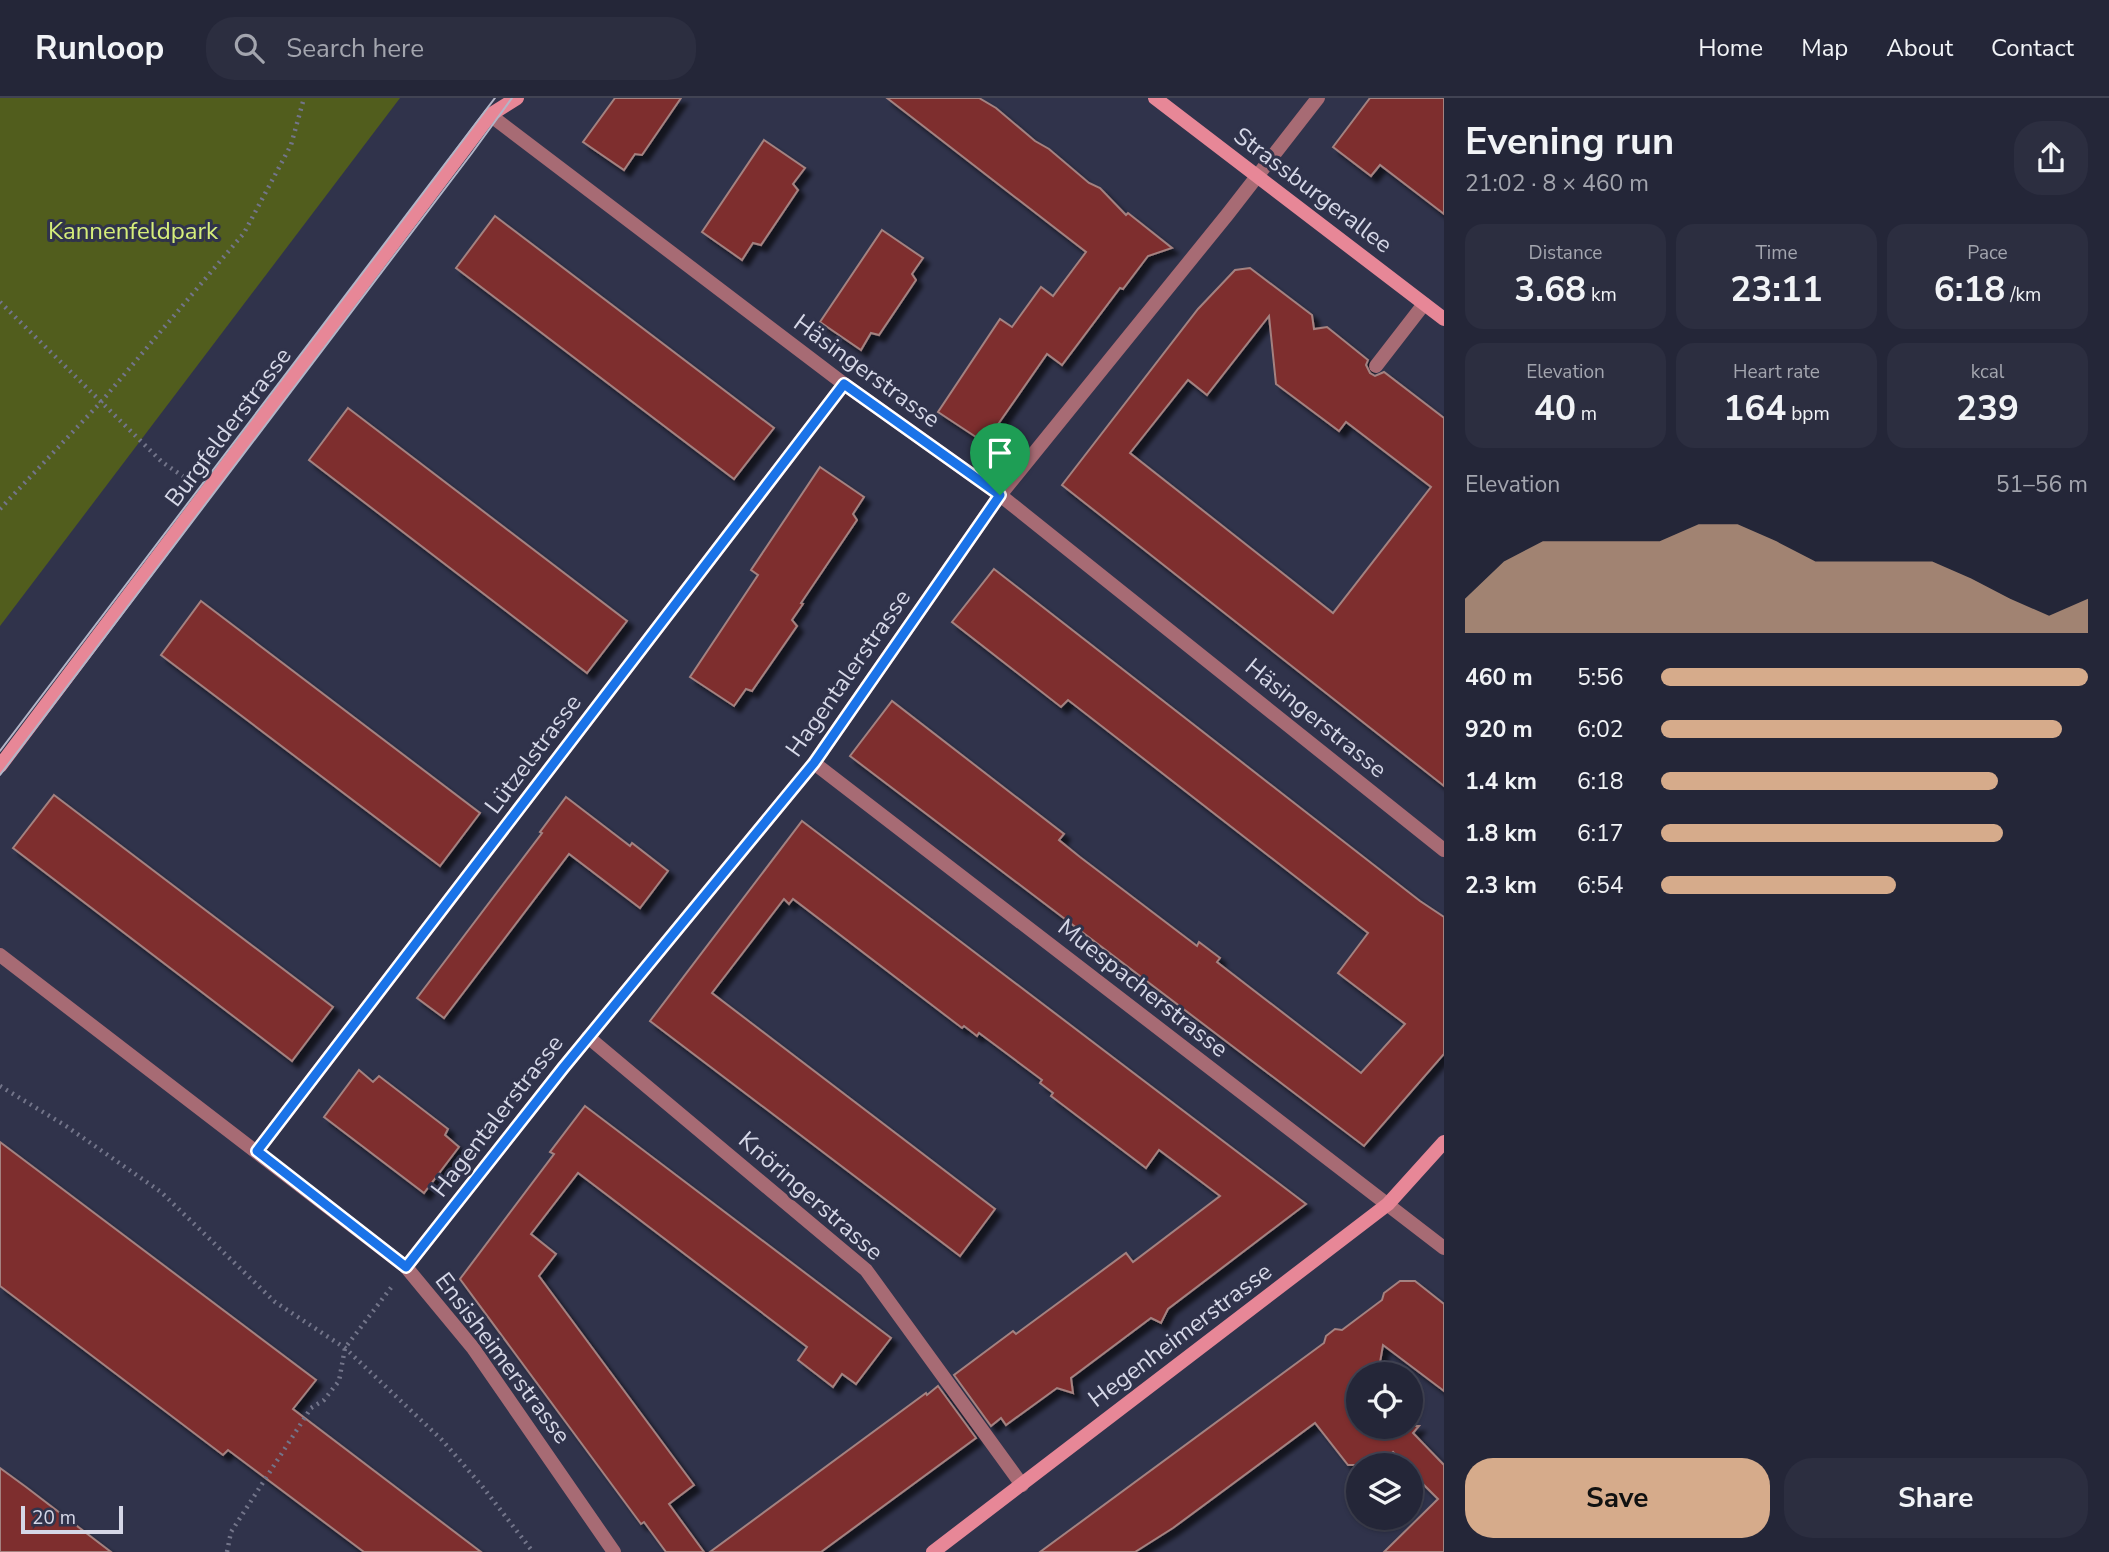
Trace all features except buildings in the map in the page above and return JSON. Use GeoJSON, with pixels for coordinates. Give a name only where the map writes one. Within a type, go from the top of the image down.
{"type":"FeatureCollection","features":[{"type":"Feature","properties":{"kind":"street","name":"Burgfelderstrasse"},"geometry":{"type":"LineString","coordinates":[[0,766],[490,115],[495,98]]}},
{"type":"Feature","properties":{"kind":"street","name":"Burgfelderstrasse"},"geometry":{"type":"LineString","coordinates":[[490,115],[517,98]]}},
{"type":"Feature","properties":{"kind":"street","name":"Strassburgerallee"},"geometry":{"type":"LineString","coordinates":[[1154,98],[1444,319]]}},
{"type":"Feature","properties":{"kind":"street","name":"Hagentalerstrasse"},"geometry":{"type":"LineString","coordinates":[[406,1267],[588,1037],[814,763],[1000,495],[1318,98]]}},
{"type":"Feature","properties":{"kind":"street","name":"Häsingerstrasse"},"geometry":{"type":"LineString","coordinates":[[490,115],[844,384],[1000,495],[1444,850]]}},
{"type":"Feature","properties":{"kind":"street"},"geometry":{"type":"LineString","coordinates":[[1376,366],[1424,304]]}},
{"type":"Feature","properties":{"kind":"street","name":"Lützelstrasse"},"geometry":{"type":"LineString","coordinates":[[257,1151],[844,384]]}},
{"type":"Feature","properties":{"kind":"street","name":"Muespacherstrasse"},"geometry":{"type":"LineString","coordinates":[[814,763],[1444,1248]]}},
{"type":"Feature","properties":{"kind":"street","name":"Ensisheimerstrasse"},"geometry":{"type":"LineString","coordinates":[[0,955],[406,1267],[473,1348],[614,1552]]}},
{"type":"Feature","properties":{"kind":"street","name":"Knöringerstrasse"},"geometry":{"type":"LineString","coordinates":[[588,1037],[866,1270],[1022,1485]]}},
{"type":"Feature","properties":{"kind":"street","name":"Hegenheimerstrasse"},"geometry":{"type":"LineString","coordinates":[[933,1552],[1388,1204],[1444,1142]]}},
{"type":"Feature","properties":{"kind":"path"},"geometry":{"type":"LineString","coordinates":[[0,509],[101,402],[244,233],[291,145],[304,98]]}},
{"type":"Feature","properties":{"kind":"path"},"geometry":{"type":"LineString","coordinates":[[0,302],[162,462],[207,492]]}},
{"type":"Feature","properties":{"kind":"path"},"geometry":{"type":"LineString","coordinates":[[0,1086],[66,1126],[161,1192],[275,1303],[345,1348],[442,1440],[533,1552]]}},
{"type":"Feature","properties":{"kind":"path"},"geometry":{"type":"LineString","coordinates":[[227,1552],[230,1532],[311,1408],[324,1400],[339,1381],[345,1348],[406,1267]]}},
{"type":"Feature","properties":{"kind":"green space","name":"Kannenfeldpark"},"geometry":{"type":"Polygon","coordinates":[[[0,98],[400,98],[0,626],[0,98]]]}},
{"type":"Feature","properties":{"kind":"tram line"},"geometry":{"type":"LineString","coordinates":[[0,751],[495,98]]}},
{"type":"Feature","properties":{"kind":"tram line"},"geometry":{"type":"LineString","coordinates":[[0,775],[512,98]]}},
{"type":"Feature","properties":{"kind":"route"},"geometry":{"type":"LineString","coordinates":[[844,384],[1000,495],[814,763],[563,1068],[406,1267],[257,1151],[844,384]]}}]}
